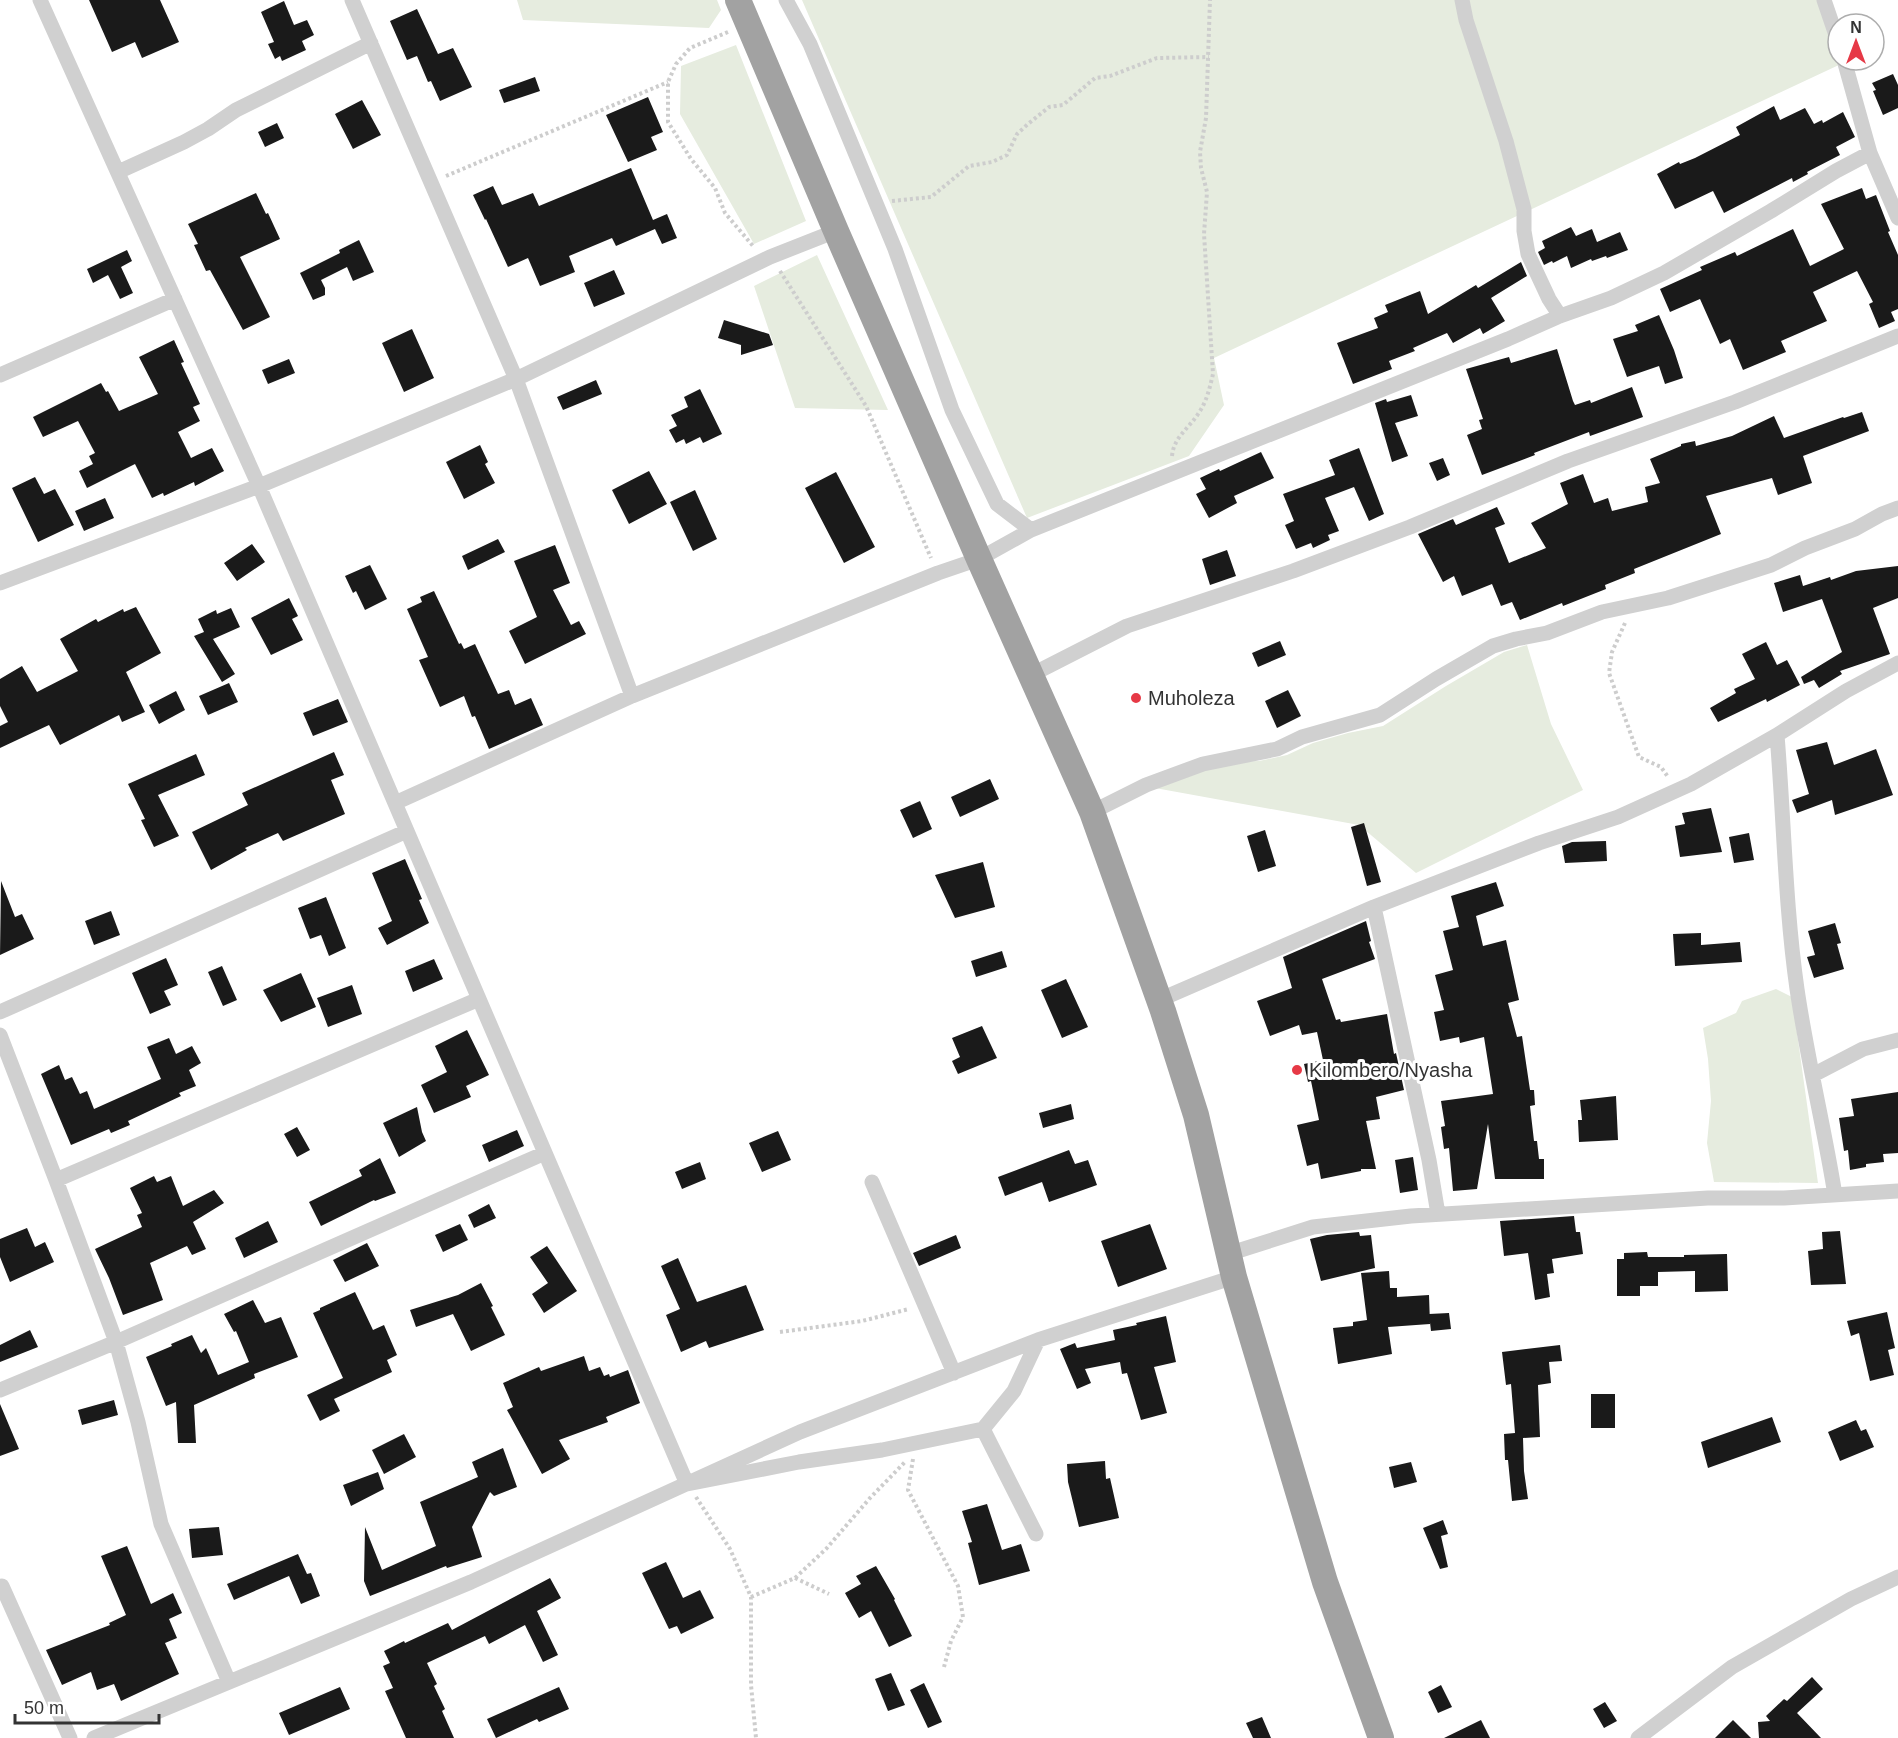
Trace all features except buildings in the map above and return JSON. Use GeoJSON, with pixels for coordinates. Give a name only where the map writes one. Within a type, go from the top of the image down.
{"type":"FeatureCollection","features":[{"type":"Feature","properties":{"kind":"highway"},"geometry":{"type":"LineString","coordinates":[[738,0],[836,231],[1092,812],[1159,1000],[1196,1115],[1231,1265],[1325,1582],[1381,1738]]}},
{"type":"Feature","properties":{"kind":"street"},"geometry":{"type":"LineString","coordinates":[[40,0],[259,486],[687,1484]]}},
{"type":"Feature","properties":{"kind":"street"},"geometry":{"type":"LineString","coordinates":[[352,0],[516,379],[632,696]]}},
{"type":"Feature","properties":{"kind":"street"},"geometry":{"type":"LineString","coordinates":[[786,0],[810,44],[876,202],[952,410],[997,504],[1031,530]]}},
{"type":"Feature","properties":{"kind":"street"},"geometry":{"type":"LineString","coordinates":[[1462,0],[1466,20],[1506,141],[1524,209],[1524,231],[1528,254],[1549,299],[1560,316]]}},
{"type":"Feature","properties":{"kind":"street"},"geometry":{"type":"LineString","coordinates":[[118,172],[184,142],[236,110],[371,43]]}},
{"type":"Feature","properties":{"kind":"street"},"geometry":{"type":"LineString","coordinates":[[1847,72],[1870,153],[1898,218]]}},
{"type":"Feature","properties":{"kind":"street"},"geometry":{"type":"LineString","coordinates":[[395,803],[632,696],[938,573],[979,559],[1031,530],[1508,339],[1560,316],[1611,298],[1664,273],[1870,153]]}},
{"type":"Feature","properties":{"kind":"street"},"geometry":{"type":"LineString","coordinates":[[0,583],[259,486],[516,379],[770,257],[836,231]]}},
{"type":"Feature","properties":{"kind":"street"},"geometry":{"type":"LineString","coordinates":[[0,375],[175,299]]}},
{"type":"Feature","properties":{"kind":"street"},"geometry":{"type":"LineString","coordinates":[[1031,675],[1127,626],[1293,571],[1410,527],[1568,461],[1735,402],[1898,336]]}},
{"type":"Feature","properties":{"kind":"street"},"geometry":{"type":"LineString","coordinates":[[1092,812],[1146,785],[1203,764],[1276,749],[1302,737],[1380,716],[1436,679],[1493,646],[1547,633],[1602,612],[1668,598],[1771,565],[1898,508]]}},
{"type":"Feature","properties":{"kind":"street"},"geometry":{"type":"LineString","coordinates":[[1159,1000],[1374,907],[1539,843],[1618,817],[1691,784],[1777,735],[1846,691],[1898,663]]}},
{"type":"Feature","properties":{"kind":"street"},"geometry":{"type":"LineString","coordinates":[[1777,735],[1788,904],[1797,987],[1835,1195]]}},
{"type":"Feature","properties":{"kind":"street"},"geometry":{"type":"LineString","coordinates":[[0,1012],[407,831]]}},
{"type":"Feature","properties":{"kind":"street"},"geometry":{"type":"LineString","coordinates":[[1374,907],[1430,1160],[1438,1214]]}},
{"type":"Feature","properties":{"kind":"street"},"geometry":{"type":"LineString","coordinates":[[56,1180],[479,999]]}},
{"type":"Feature","properties":{"kind":"street"},"geometry":{"type":"LineString","coordinates":[[0,1035],[116,1342],[138,1422],[161,1524],[229,1682]]}},
{"type":"Feature","properties":{"kind":"street"},"geometry":{"type":"LineString","coordinates":[[1813,1075],[1863,1049],[1898,1040]]}},
{"type":"Feature","properties":{"kind":"street"},"geometry":{"type":"LineString","coordinates":[[0,1390],[116,1342],[545,1153]]}},
{"type":"Feature","properties":{"kind":"street"},"geometry":{"type":"LineString","coordinates":[[872,1182],[954,1373]]}},
{"type":"Feature","properties":{"kind":"street"},"geometry":{"type":"LineString","coordinates":[[94,1738],[471,1582],[800,1432],[1231,1265],[1313,1227],[1438,1214],[1708,1198],[1774,1198],[1898,1191]]}},
{"type":"Feature","properties":{"kind":"street"},"geometry":{"type":"LineString","coordinates":[[687,1484],[799,1462],[882,1450],[983,1429],[1014,1391],[1038,1340]]}},
{"type":"Feature","properties":{"kind":"street"},"geometry":{"type":"LineString","coordinates":[[983,1429],[1036,1534]]}},
{"type":"Feature","properties":{"kind":"street"},"geometry":{"type":"LineString","coordinates":[[1638,1738],[1732,1667],[1851,1599],[1898,1577]]}},
{"type":"Feature","properties":{"kind":"street"},"geometry":{"type":"LineString","coordinates":[[1,1584],[70,1738]]}},
{"type":"Feature","properties":{"kind":"path"},"geometry":{"type":"LineString","coordinates":[[1170,474],[1173,445],[1200,412],[1210,391],[1213,374],[1204,234],[1207,192],[1200,152],[1206,118],[1210,0]]}},
{"type":"Feature","properties":{"kind":"path"},"geometry":{"type":"LineString","coordinates":[[748,24],[690,48],[676,64],[668,82],[668,122],[691,159],[715,188],[725,213],[750,244],[770,257],[866,406],[938,573]]}},
{"type":"Feature","properties":{"kind":"path"},"geometry":{"type":"LineString","coordinates":[[876,202],[931,197],[969,166],[992,162],[1007,155],[1017,134],[1028,124],[1049,107],[1063,105],[1095,78],[1110,76],[1157,58],[1209,57]]}},
{"type":"Feature","properties":{"kind":"path"},"geometry":{"type":"LineString","coordinates":[[431,182],[668,82]]}},
{"type":"Feature","properties":{"kind":"path"},"geometry":{"type":"LineString","coordinates":[[1636,604],[1612,652],[1609,673],[1639,757],[1661,767],[1675,791]]}},
{"type":"Feature","properties":{"kind":"path"},"geometry":{"type":"LineString","coordinates":[[780,1332],[862,1321],[925,1305]]}},
{"type":"Feature","properties":{"kind":"path"},"geometry":{"type":"LineString","coordinates":[[751,1597],[795,1578],[826,1549],[870,1498],[903,1466],[916,1443]]}},
{"type":"Feature","properties":{"kind":"path"},"geometry":{"type":"LineString","coordinates":[[916,1443],[908,1490],[958,1586],[963,1617],[951,1641],[944,1666]]}},
{"type":"Feature","properties":{"kind":"path"},"geometry":{"type":"LineString","coordinates":[[687,1484],[730,1549],[751,1597],[751,1685],[756,1738]]}},
{"type":"Feature","properties":{"kind":"path"},"geometry":{"type":"LineString","coordinates":[[795,1578],[829,1594]]}},
{"type":"Feature","properties":{"kind":"shaded area"},"geometry":{"type":"Polygon","coordinates":[[[517,0],[717,0],[721,10],[709,28],[523,20],[517,0]]]}},
{"type":"Feature","properties":{"kind":"shaded area"},"geometry":{"type":"Polygon","coordinates":[[[802,0],[1820,0],[1826,18],[1826,71],[1214,358],[1224,405],[1189,456],[1027,518],[802,0]]]}},
{"type":"Feature","properties":{"kind":"shaded area"},"geometry":{"type":"Polygon","coordinates":[[[736,45],[806,221],[754,244],[680,114],[681,66],[736,45]]]}},
{"type":"Feature","properties":{"kind":"shaded area"},"geometry":{"type":"Polygon","coordinates":[[[817,255],[888,410],[795,408],[754,286],[817,255]]]}},
{"type":"Feature","properties":{"kind":"shaded area"},"geometry":{"type":"Polygon","coordinates":[[[1527,645],[1551,724],[1583,790],[1416,873],[1359,825],[1155,788],[1229,762],[1259,761],[1287,755],[1313,743],[1383,726],[1504,652],[1527,645]]]}},
{"type":"Feature","properties":{"kind":"shaded area"},"geometry":{"type":"Polygon","coordinates":[[[1776,989],[1792,997],[1818,1183],[1714,1182],[1707,1143],[1711,1101],[1703,1028],[1736,1013],[1742,1001],[1776,989]]]}},
{"type":"Feature","properties":{"kind":"place","name":"Muholeza"},"geometry":{"type":"Point","coordinates":[1136,698]}},
{"type":"Feature","properties":{"kind":"place","name":"Kilombero/Nyasha"},"geometry":{"type":"Point","coordinates":[1297,1070]}}]}
